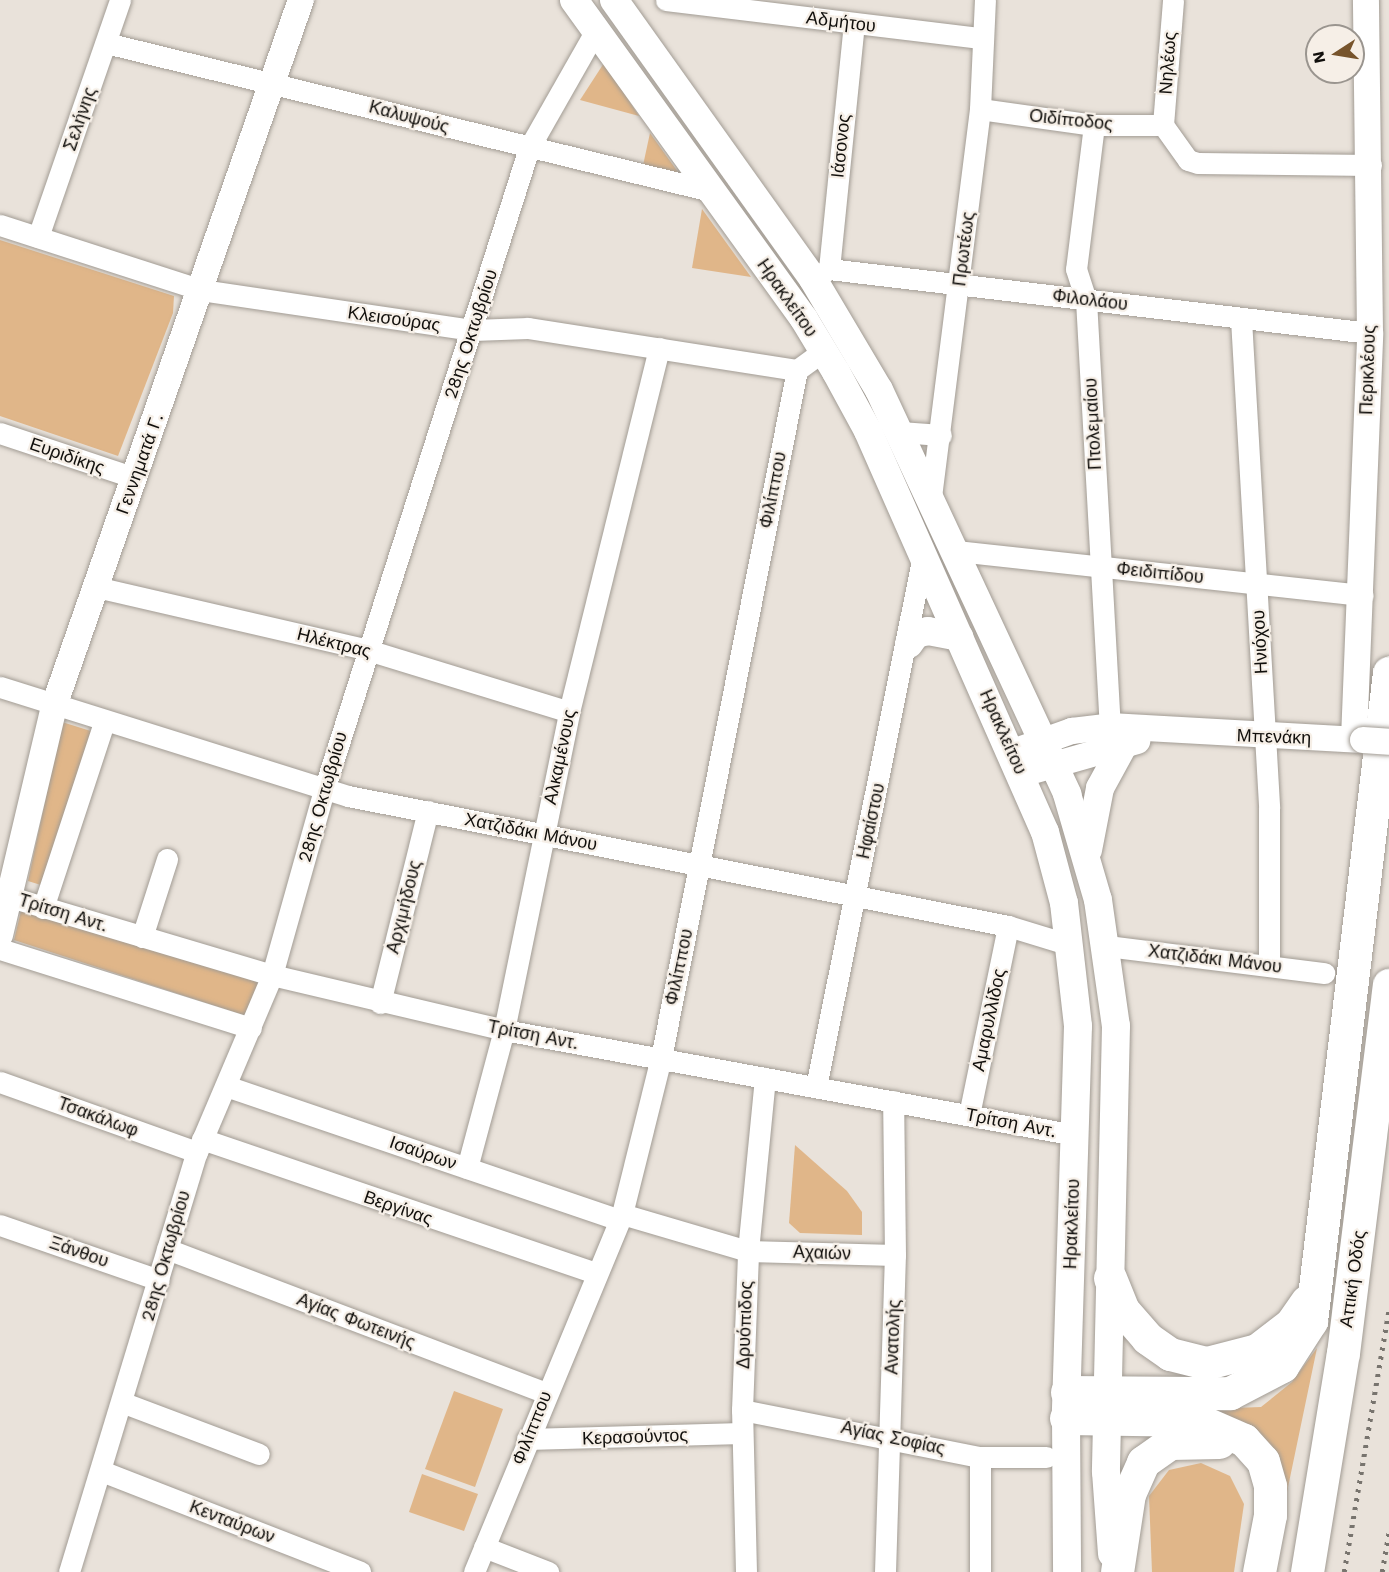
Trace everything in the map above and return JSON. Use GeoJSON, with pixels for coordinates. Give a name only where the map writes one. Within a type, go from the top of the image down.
{"type":"FeatureCollection","features":[{"type":"Feature","properties":{"kind":"highway"},"geometry":{"type":"LineString","coordinates":[[1066,1405],[1210,1396],[1264,1379],[1304,1337],[1316,1283],[1389,673]]}},
{"type":"Feature","properties":{"kind":"highway","name":"Αττική Οδός"},"geometry":{"type":"LineString","coordinates":[[1308,1572],[1345,1341],[1389,985]]}},
{"type":"Feature","properties":{"kind":"highway"},"geometry":{"type":"LineString","coordinates":[[1110,1278],[1123,1310],[1147,1338],[1170,1354],[1207,1363],[1241,1357],[1268,1343],[1301,1312],[1316,1283]]}},
{"type":"Feature","properties":{"kind":"highway"},"geometry":{"type":"LineString","coordinates":[[1108,1404],[1198,1420],[1231,1431],[1263,1461],[1271,1502],[1259,1572]]}},
{"type":"Feature","properties":{"kind":"highway"},"geometry":{"type":"LineString","coordinates":[[1115,1572],[1132,1483],[1153,1451],[1170,1443],[1204,1439],[1228,1446],[1257,1472],[1271,1502]]}},
{"type":"Feature","properties":{"kind":"highway"},"geometry":{"type":"LineString","coordinates":[[1100,1572],[1107,1492]]}},
{"type":"Feature","properties":{"kind":"main road","name":"Ηρακλείτου"},"geometry":{"type":"LineString","coordinates":[[574,0],[823,351],[868,430],[959,637],[1018,763],[1056,867],[1070,945],[1078,1026],[1066,1405],[1067,1572]]}},
{"type":"Feature","properties":{"kind":"main road","name":"Ηρακλείτου"},"geometry":{"type":"LineString","coordinates":[[614,0],[821,274],[900,432],[1051,750],[1087,858],[1107,946],[1116,1026],[1107,1492],[1115,1572]]}},
{"type":"Feature","properties":{"kind":"main road"},"geometry":{"type":"LineString","coordinates":[[909,644],[916,634],[928,631],[959,637]]}},
{"type":"Feature","properties":{"kind":"main road"},"geometry":{"type":"LineString","coordinates":[[1087,858],[1100,788],[1116,736]]}},
{"type":"Feature","properties":{"kind":"street","name":"Σελήνης"},"geometry":{"type":"LineString","coordinates":[[38,237],[120,0]]}},
{"type":"Feature","properties":{"kind":"street","name":"Γεννηματά Γ."},"geometry":{"type":"LineString","coordinates":[[0,935],[5,895],[54,706],[275,82],[301,0]]}},
{"type":"Feature","properties":{"kind":"street","name":"Αδμήτου"},"geometry":{"type":"LineString","coordinates":[[666,0],[981,38]]}},
{"type":"Feature","properties":{"kind":"street","name":"Πρωτέως"},"geometry":{"type":"LineString","coordinates":[[931,497],[941,435],[980,109],[981,38],[985,0]]}},
{"type":"Feature","properties":{"kind":"street","name":"Νηλέως"},"geometry":{"type":"LineString","coordinates":[[1163,125],[1173,0]]}},
{"type":"Feature","properties":{"kind":"street","name":"Περικλέους"},"geometry":{"type":"LineString","coordinates":[[1358,740],[1370,333],[1371,165],[1366,0]]}},
{"type":"Feature","properties":{"kind":"street","name":"Ιάσονος"},"geometry":{"type":"LineString","coordinates":[[821,274],[854,24]]}},
{"type":"Feature","properties":{"kind":"street","name":"28ης Οκτωβρίου"},"geometry":{"type":"LineString","coordinates":[[69,1572],[104,1472],[167,1248],[199,1145],[272,975],[324,790],[473,330],[529,148],[596,30]]}},
{"type":"Feature","properties":{"kind":"street","name":"Καλυψούς"},"geometry":{"type":"LineString","coordinates":[[106,43],[275,82],[529,148],[711,191]]}},
{"type":"Feature","properties":{"kind":"street","name":"Οιδίποδος"},"geometry":{"type":"LineString","coordinates":[[980,109],[1094,125],[1163,125]]}},
{"type":"Feature","properties":{"kind":"street","name":"Πτολεμαίου"},"geometry":{"type":"LineString","coordinates":[[1094,125],[1076,258],[1086,300],[1101,566],[1116,736]]}},
{"type":"Feature","properties":{"kind":"street"},"geometry":{"type":"LineString","coordinates":[[1163,125],[1188,160],[1198,164],[1371,165]]}},
{"type":"Feature","properties":{"kind":"street","name":"Κλεισούρας"},"geometry":{"type":"LineString","coordinates":[[0,225],[201,290],[473,330],[512,326],[796,370]]}},
{"type":"Feature","properties":{"kind":"street","name":"Φιλολάου"},"geometry":{"type":"LineString","coordinates":[[821,274],[960,283],[1370,333]]}},
{"type":"Feature","properties":{"kind":"street","name":"Ηνιόχου"},"geometry":{"type":"LineString","coordinates":[[1241,319],[1265,736],[1269,965]]}},
{"type":"Feature","properties":{"kind":"street","name":"Αλκαμένους"},"geometry":{"type":"LineString","coordinates":[[467,1168],[504,1030],[569,712],[659,348]]}},
{"type":"Feature","properties":{"kind":"street"},"geometry":{"type":"LineString","coordinates":[[796,370],[823,351]]}},
{"type":"Feature","properties":{"kind":"street","name":"Φιλίππου"},"geometry":{"type":"LineString","coordinates":[[474,1572],[595,1273],[621,1217],[661,1058],[796,370]]}},
{"type":"Feature","properties":{"kind":"street"},"geometry":{"type":"LineString","coordinates":[[900,432],[941,435]]}},
{"type":"Feature","properties":{"kind":"street","name":"Ευριδίκης"},"geometry":{"type":"LineString","coordinates":[[0,433],[135,478]]}},
{"type":"Feature","properties":{"kind":"street","name":"Φειδιπίδου"},"geometry":{"type":"LineString","coordinates":[[957,551],[1363,595]]}},
{"type":"Feature","properties":{"kind":"street","name":"Ηφαίστου"},"geometry":{"type":"LineString","coordinates":[[816,1087],[909,644],[923,555]]}},
{"type":"Feature","properties":{"kind":"street","name":"Ηλέκτρας"},"geometry":{"type":"LineString","coordinates":[[96,587],[368,650],[569,712]]}},
{"type":"Feature","properties":{"kind":"street","name":"Χατζιδάκι Μάνου"},"geometry":{"type":"LineString","coordinates":[[0,687],[104,723],[232,756],[324,790],[1008,926],[1070,945]]}},
{"type":"Feature","properties":{"kind":"street"},"geometry":{"type":"LineString","coordinates":[[43,908],[104,723]]}},
{"type":"Feature","properties":{"kind":"street","name":"Μπενάκη"},"geometry":{"type":"LineString","coordinates":[[1018,763],[1051,750],[1116,736],[1159,733],[1389,742]]}},
{"type":"Feature","properties":{"kind":"street","name":"Αρχιμήδους"},"geometry":{"type":"LineString","coordinates":[[381,1003],[428,811]]}},
{"type":"Feature","properties":{"kind":"street"},"geometry":{"type":"LineString","coordinates":[[142,937],[167,859]]}},
{"type":"Feature","properties":{"kind":"street","name":"Τρίτση Αντ."},"geometry":{"type":"LineString","coordinates":[[5,895],[272,975],[381,1003],[504,1030],[1075,1135]]}},
{"type":"Feature","properties":{"kind":"street","name":"Αμαρυλλίδος"},"geometry":{"type":"LineString","coordinates":[[969,1115],[1008,926]]}},
{"type":"Feature","properties":{"kind":"street","name":"Χατζιδάκι Μάνου"},"geometry":{"type":"LineString","coordinates":[[1107,946],[1324,973]]}},
{"type":"Feature","properties":{"kind":"street"},"geometry":{"type":"LineString","coordinates":[[0,949],[251,1028]]}},
{"type":"Feature","properties":{"kind":"street","name":"Δρυόπιδος"},"geometry":{"type":"LineString","coordinates":[[746,1572],[742,1410],[748,1251],[765,1078]]}},
{"type":"Feature","properties":{"kind":"street","name":"Τσακάλωφ"},"geometry":{"type":"LineString","coordinates":[[0,1082],[199,1145]]}},
{"type":"Feature","properties":{"kind":"street","name":"Ισαύρων"},"geometry":{"type":"LineString","coordinates":[[226,1086],[467,1168],[621,1217],[748,1251]]}},
{"type":"Feature","properties":{"kind":"street","name":"Ανατολής"},"geometry":{"type":"LineString","coordinates":[[885,1572],[895,1255],[893,1101]]}},
{"type":"Feature","properties":{"kind":"street","name":"Βεργίνας"},"geometry":{"type":"LineString","coordinates":[[199,1145],[595,1273]]}},
{"type":"Feature","properties":{"kind":"street","name":"Ξάνθου"},"geometry":{"type":"LineString","coordinates":[[0,1225],[159,1280]]}},
{"type":"Feature","properties":{"kind":"street","name":"Αγίας Φωτεινής"},"geometry":{"type":"LineString","coordinates":[[167,1248],[546,1393]]}},
{"type":"Feature","properties":{"kind":"street","name":"Αχαιών"},"geometry":{"type":"LineString","coordinates":[[748,1251],[895,1255]]}},
{"type":"Feature","properties":{"kind":"street"},"geometry":{"type":"LineString","coordinates":[[124,1402],[259,1454]]}},
{"type":"Feature","properties":{"kind":"street","name":"Αγίας Σοφίας"},"geometry":{"type":"LineString","coordinates":[[742,1410],[980,1457],[1046,1457]]}},
{"type":"Feature","properties":{"kind":"street","name":"Κερασούντος"},"geometry":{"type":"LineString","coordinates":[[527,1439],[742,1433]]}},
{"type":"Feature","properties":{"kind":"street"},"geometry":{"type":"LineString","coordinates":[[980,1457],[980,1572]]}},
{"type":"Feature","properties":{"kind":"street","name":"Κενταύρων"},"geometry":{"type":"LineString","coordinates":[[104,1472],[360,1572]]}},
{"type":"Feature","properties":{"kind":"street"},"geometry":{"type":"LineString","coordinates":[[484,1547],[548,1572]]}},
{"type":"Feature","properties":{"kind":"shaded area"},"geometry":{"type":"Polygon","coordinates":[[[604,63],[639,116],[580,100],[604,63]]]}},
{"type":"Feature","properties":{"kind":"shaded area"},"geometry":{"type":"Polygon","coordinates":[[[650,133],[683,179],[642,170],[650,133]]]}},
{"type":"Feature","properties":{"kind":"shaded area"},"geometry":{"type":"Polygon","coordinates":[[[702,209],[751,277],[692,268],[702,209]]]}},
{"type":"Feature","properties":{"kind":"shaded area"},"geometry":{"type":"Polygon","coordinates":[[[0,240],[174,296],[173,313],[118,456],[0,416],[0,240]]]}},
{"type":"Feature","properties":{"kind":"shaded area"},"geometry":{"type":"Polygon","coordinates":[[[62,722],[94,732],[44,886],[28,881],[62,722]]]}},
{"type":"Feature","properties":{"kind":"shaded area"},"geometry":{"type":"Polygon","coordinates":[[[21,911],[259,982],[246,1016],[14,940],[21,911]]]}},
{"type":"Feature","properties":{"kind":"shaded area"},"geometry":{"type":"Polygon","coordinates":[[[795,1145],[847,1191],[862,1212],[862,1235],[800,1233],[789,1223],[795,1145]]]}},
{"type":"Feature","properties":{"kind":"shaded area"},"geometry":{"type":"Polygon","coordinates":[[[1317,1348],[1287,1492],[1284,1483],[1207,1409],[1261,1407],[1292,1382],[1317,1348]]]}},
{"type":"Feature","properties":{"kind":"shaded area"},"geometry":{"type":"Polygon","coordinates":[[[454,1391],[503,1409],[475,1487],[425,1469],[454,1391]]]}},
{"type":"Feature","properties":{"kind":"shaded area"},"geometry":{"type":"Polygon","coordinates":[[[1201,1463],[1230,1476],[1244,1504],[1234,1572],[1152,1572],[1149,1496],[1169,1470],[1201,1463]]]}},
{"type":"Feature","properties":{"kind":"shaded area"},"geometry":{"type":"Polygon","coordinates":[[[422,1474],[478,1494],[464,1531],[409,1512],[422,1474]]]}},
{"type":"Feature","properties":{"kind":"railway"},"geometry":{"type":"LineString","coordinates":[[1344,1572],[1389,1309]]}},
{"type":"Feature","properties":{"kind":"railway"},"geometry":{"type":"LineString","coordinates":[[1382,1572],[1389,1531]]}}]}
